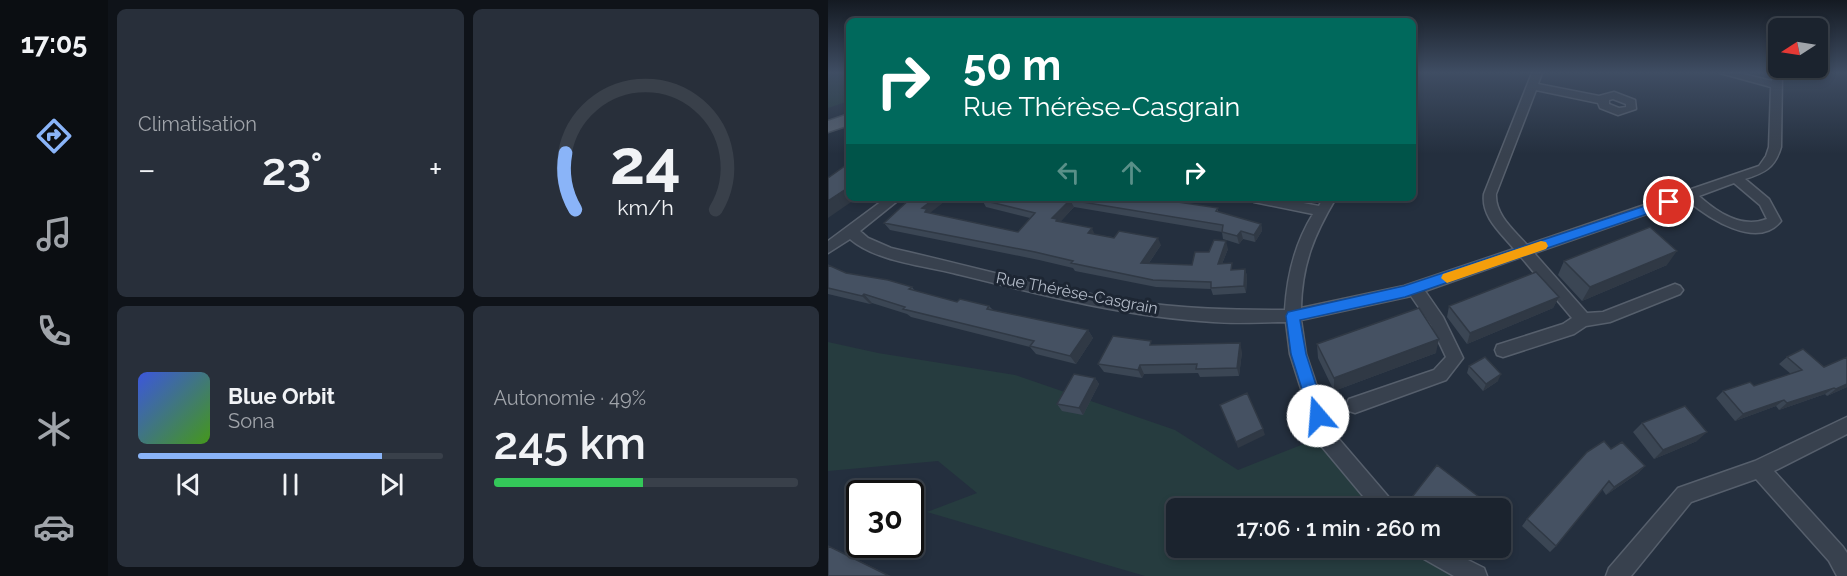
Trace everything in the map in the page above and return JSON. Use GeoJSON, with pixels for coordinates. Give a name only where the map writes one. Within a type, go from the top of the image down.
{"type":"FeatureCollection","features":[{"type":"Feature","properties":{"kind":"main road"},"geometry":{"type":"LineString","coordinates":[[828,115],[846,108]]}},
{"type":"Feature","properties":{"kind":"main road"},"geometry":{"type":"LineString","coordinates":[[828,127],[846,120]]}},
{"type":"Feature","properties":{"kind":"street"},"geometry":{"type":"LineString","coordinates":[[1526,100],[1490,194],[1489,204],[1494,216],[1583,320]]}},
{"type":"Feature","properties":{"kind":"street","name":"Rue Thérèse-Casgrain"},"geometry":{"type":"LineString","coordinates":[[850,231],[863,242],[888,252],[1058,293],[1131,307],[1213,316],[1293,316],[1415,289],[1763,169],[1772,157],[1775,147],[1776,100]]}},
{"type":"Feature","properties":{"kind":"street"},"geometry":{"type":"LineString","coordinates":[[1690,195],[1713,216],[1742,227],[1763,227],[1774,221],[1772,209],[1760,196],[1736,179]]}},
{"type":"Feature","properties":{"kind":"street"},"geometry":{"type":"LineString","coordinates":[[828,248],[891,201]]}},
{"type":"Feature","properties":{"kind":"street"},"geometry":{"type":"LineString","coordinates":[[1290,201],[1326,204],[1309,232],[1294,283],[1293,316],[1298,354],[1324,436],[1377,498]]}},
{"type":"Feature","properties":{"kind":"street"},"geometry":{"type":"LineString","coordinates":[[1355,405],[1440,375],[1455,358],[1437,321],[1415,289]]}},
{"type":"Feature","properties":{"kind":"street"},"geometry":{"type":"LineString","coordinates":[[1503,350],[1568,329],[1583,320],[1604,318],[1675,290]]}},
{"type":"Feature","properties":{"kind":"street"},"geometry":{"type":"LineString","coordinates":[[1617,576],[1685,495],[1759,469],[1847,425]]}},
{"type":"Feature","properties":{"kind":"street"},"geometry":{"type":"LineString","coordinates":[[1759,469],[1836,554],[1847,573]]}},
{"type":"Feature","properties":{"kind":"street"},"geometry":{"type":"LineString","coordinates":[[1443,558],[1476,576]]}},
{"type":"Feature","properties":{"kind":"green space"},"geometry":{"type":"Polygon","coordinates":[[[828,100],[846,100],[846,102],[828,108],[828,100]]]}},
{"type":"Feature","properties":{"kind":"green space"},"geometry":{"type":"Polygon","coordinates":[[[828,342],[878,353],[1015,375],[1175,430],[1238,470],[1324,436],[1377,498],[1166,498],[1166,558],[1443,558],[1476,576],[1145,576],[927,512],[977,493],[938,461],[828,471],[828,342]]]}},
{"type":"Feature","properties":{"kind":"building"},"geometry":{"type":"Polygon","coordinates":[[[846,165],[846,189],[828,201],[828,178],[846,165]]]}},
{"type":"Feature","properties":{"kind":"building"},"geometry":{"type":"Polygon","coordinates":[[[908,201],[931,201],[922,208],[927,209],[925,212],[1018,232],[1035,213],[986,201],[1069,201],[1052,218],[1057,219],[1056,221],[1092,228],[1088,233],[1114,238],[1119,231],[1158,238],[1141,263],[1192,265],[1195,252],[1209,252],[1214,240],[1226,241],[1218,264],[1232,263],[1231,270],[1245,269],[1244,286],[1211,288],[1211,282],[1153,280],[1071,263],[1073,261],[1035,252],[884,223],[908,201]]]}},
{"type":"Feature","properties":{"kind":"building"},"geometry":{"type":"Polygon","coordinates":[[[1076,201],[1171,201],[1218,208],[1216,211],[1261,224],[1254,235],[1241,231],[1237,236],[1222,232],[1223,225],[1076,201]]]}},
{"type":"Feature","properties":{"kind":"building"},"geometry":{"type":"Polygon","coordinates":[[[1650,227],[1677,251],[1590,287],[1564,261],[1650,227]]]}},
{"type":"Feature","properties":{"kind":"building"},"geometry":{"type":"Polygon","coordinates":[[[828,265],[846,273],[888,280],[912,287],[909,289],[957,302],[960,299],[989,306],[987,309],[1088,330],[1070,356],[1030,346],[1034,341],[903,309],[905,307],[864,294],[862,296],[828,288],[828,265]]]}},
{"type":"Feature","properties":{"kind":"building"},"geometry":{"type":"Polygon","coordinates":[[[1536,272],[1559,297],[1470,333],[1449,306],[1536,272]]]}},
{"type":"Feature","properties":{"kind":"building"},"geometry":{"type":"Polygon","coordinates":[[[1419,308],[1439,339],[1334,378],[1317,344],[1419,308]]]}},
{"type":"Feature","properties":{"kind":"building"},"geometry":{"type":"Polygon","coordinates":[[[1113,336],[1151,341],[1150,345],[1240,343],[1237,368],[1196,369],[1197,364],[1140,365],[1138,370],[1098,364],[1113,336]]]}},
{"type":"Feature","properties":{"kind":"building"},"geometry":{"type":"Polygon","coordinates":[[[1803,349],[1824,367],[1847,357],[1847,384],[1787,403],[1784,400],[1743,414],[1723,391],[1750,382],[1754,386],[1802,370],[1787,357],[1803,349]]]}},
{"type":"Feature","properties":{"kind":"building"},"geometry":{"type":"Polygon","coordinates":[[[1485,357],[1501,374],[1486,384],[1469,366],[1485,357]]]}},
{"type":"Feature","properties":{"kind":"building"},"geometry":{"type":"Polygon","coordinates":[[[1074,374],[1095,378],[1079,408],[1057,404],[1074,374]]]}},
{"type":"Feature","properties":{"kind":"building"},"geometry":{"type":"Polygon","coordinates":[[[1247,393],[1263,429],[1236,442],[1220,405],[1247,393]]]}},
{"type":"Feature","properties":{"kind":"building"},"geometry":{"type":"Polygon","coordinates":[[[1685,406],[1707,432],[1663,450],[1642,423],[1685,406]]]}},
{"type":"Feature","properties":{"kind":"building"},"geometry":{"type":"Polygon","coordinates":[[[1604,441],[1611,449],[1622,442],[1645,466],[1614,487],[1609,481],[1556,546],[1527,519],[1587,452],[1604,441]]]}},
{"type":"Feature","properties":{"kind":"building"},"geometry":{"type":"Polygon","coordinates":[[[1437,465],[1479,497],[1413,498],[1437,465]]]}},
{"type":"Feature","properties":{"kind":"building"},"geometry":{"type":"Polygon","coordinates":[[[828,546],[846,555],[846,558],[852,558],[889,576],[828,576],[828,546]]]}},
{"type":"Feature","properties":{"kind":"slow traffic"},"geometry":{"type":"LineString","coordinates":[[1447,278],[1541,246]]}},
{"type":"Feature","properties":{"kind":"route"},"geometry":{"type":"LineString","coordinates":[[1318,416],[1298,354],[1293,316],[1405,292],[1669,202]]}}]}
